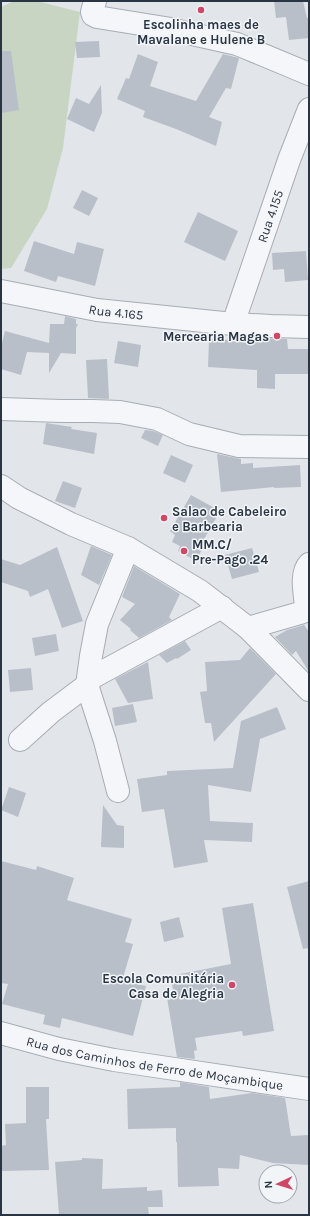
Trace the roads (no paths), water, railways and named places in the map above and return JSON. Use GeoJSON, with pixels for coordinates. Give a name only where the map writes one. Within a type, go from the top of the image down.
{"type":"FeatureCollection","features":[{"type":"Feature","properties":{"kind":"street"},"geometry":{"type":"LineString","coordinates":[[95,1],[92,12],[97,17],[165,28],[237,44],[309,74]]}},
{"type":"Feature","properties":{"kind":"street","name":"Rua 4.155"},"geometry":{"type":"LineString","coordinates":[[233,324],[289,160],[309,109]]}},
{"type":"Feature","properties":{"kind":"street","name":"Rua 4.165"},"geometry":{"type":"LineString","coordinates":[[1,291],[97,310],[233,324],[309,327]]}},
{"type":"Feature","properties":{"kind":"street"},"geometry":{"type":"LineString","coordinates":[[1,409],[120,412],[157,419],[190,434],[239,446],[309,447]]}},
{"type":"Feature","properties":{"kind":"street"},"geometry":{"type":"LineString","coordinates":[[1,486],[19,498],[64,520],[128,548],[200,591],[248,628],[309,690]]}},
{"type":"Feature","properties":{"kind":"street"},"geometry":{"type":"LineString","coordinates":[[118,791],[105,741],[87,685],[97,624],[128,548]]}},
{"type":"Feature","properties":{"kind":"street"},"geometry":{"type":"LineString","coordinates":[[248,628],[305,611],[304,575],[309,564]]}},
{"type":"Feature","properties":{"kind":"street"},"geometry":{"type":"LineString","coordinates":[[20,740],[51,712],[87,685],[93,677],[222,607]]}},
{"type":"Feature","properties":{"kind":"street","name":"Rua dos Caminhos de Ferro de Moçambique"},"geometry":{"type":"LineString","coordinates":[[1,1033],[59,1049],[114,1060],[309,1089]]}},
{"type":"Feature","properties":{"kind":"place","name":"Escolinha maes de Mavalane e Hulene B"},"geometry":{"type":"Point","coordinates":[201,10]}},
{"type":"Feature","properties":{"kind":"place","name":"Mercearia Magas"},"geometry":{"type":"Point","coordinates":[277,336]}},
{"type":"Feature","properties":{"kind":"place","name":"Salao de Cabeleiro e Barbearia"},"geometry":{"type":"Point","coordinates":[164,518]}},
{"type":"Feature","properties":{"kind":"place","name":"MM.C/ Pre-Pago .24"},"geometry":{"type":"Point","coordinates":[184,551]}},
{"type":"Feature","properties":{"kind":"place","name":"Escola Comunitária Casa de Alegria"},"geometry":{"type":"Point","coordinates":[232,985]}}]}
